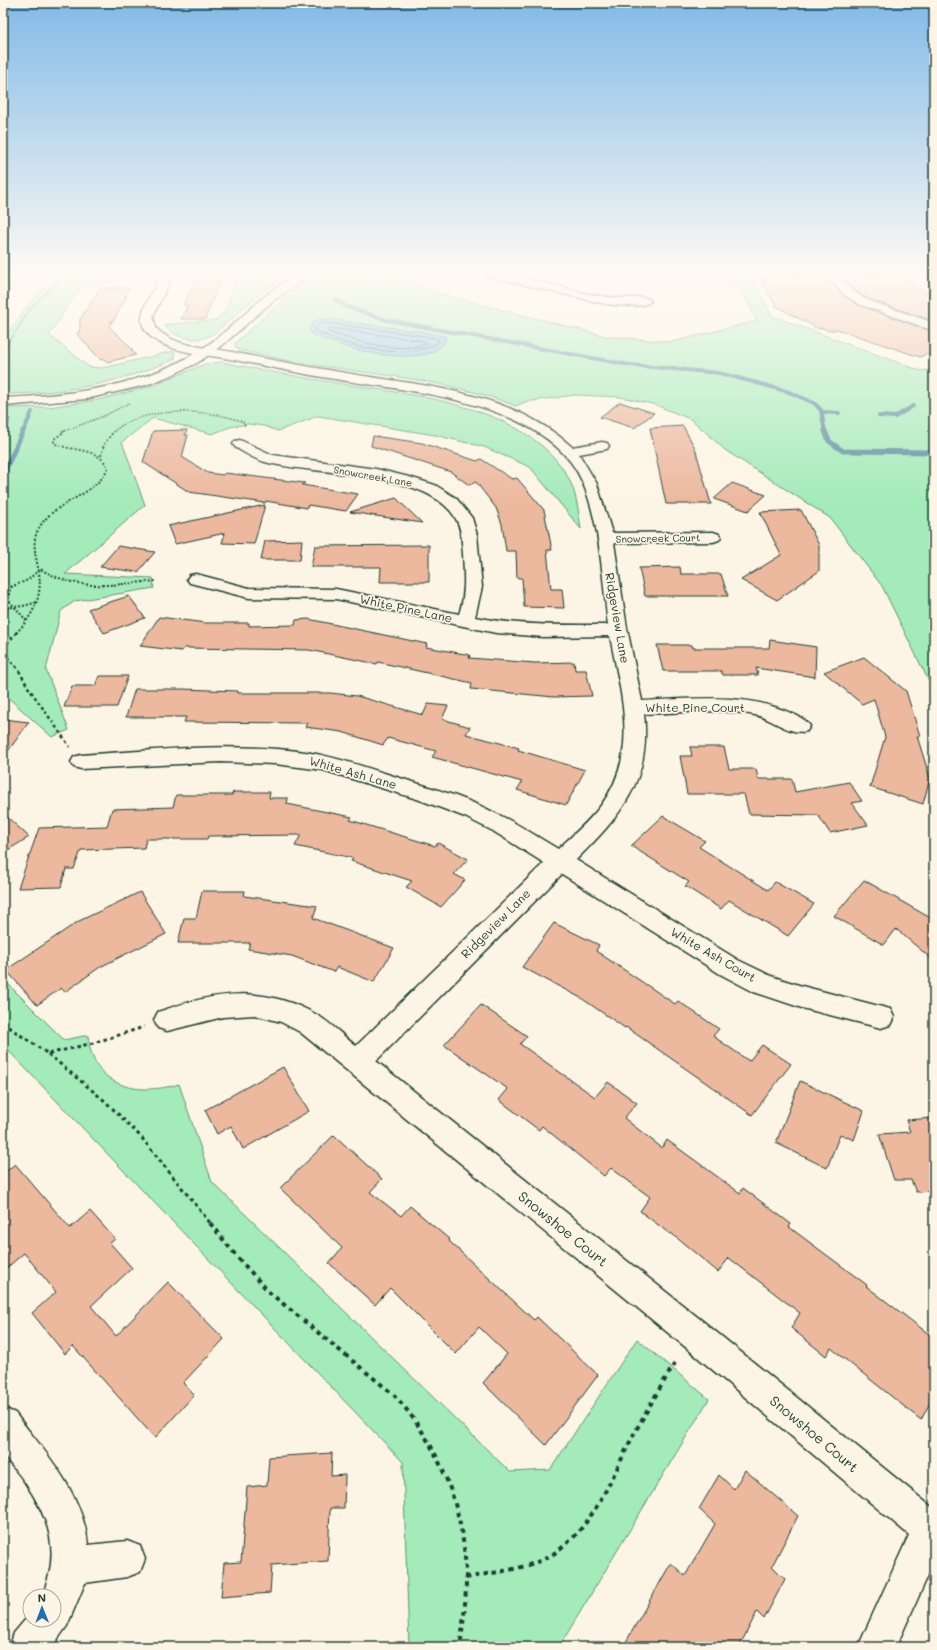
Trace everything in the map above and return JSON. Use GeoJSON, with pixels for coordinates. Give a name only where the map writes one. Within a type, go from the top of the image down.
{"type":"FeatureCollection","features":[{"type":"Feature","properties":{"kind":"street"},"geometry":{"type":"LineString","coordinates":[[3,402],[54,399],[117,388],[170,370],[208,351]]}},
{"type":"Feature","properties":{"kind":"street","name":"Ridgeview Lane"},"geometry":{"type":"LineString","coordinates":[[208,351],[287,367],[433,390],[494,407],[519,418],[556,441],[569,452],[580,465],[592,489],[599,508],[618,630],[633,708],[635,744],[632,763],[625,785],[612,808],[357,1062]]}},
{"type":"Feature","properties":{"kind":"street","name":"Snowcreek Lane"},"geometry":{"type":"LineString","coordinates":[[240,444],[270,459],[413,482],[448,499],[456,506],[464,517],[469,530],[474,595],[465,621]]}},
{"type":"Feature","properties":{"kind":"street"},"geometry":{"type":"LineString","coordinates":[[569,452],[602,446]]}},
{"type":"Feature","properties":{"kind":"street","name":"Snowcreek Court"},"geometry":{"type":"LineString","coordinates":[[604,538],[712,537]]}},
{"type":"Feature","properties":{"kind":"street","name":"White Pine Lane"},"geometry":{"type":"LineString","coordinates":[[196,579],[249,593],[336,594],[465,621],[520,630],[618,630]]}},
{"type":"Feature","properties":{"kind":"street","name":"White Pine Court"},"geometry":{"type":"LineString","coordinates":[[633,708],[727,706],[751,708],[768,711],[800,726]]}},
{"type":"Feature","properties":{"kind":"street","name":"White Ash Lane"},"geometry":{"type":"LineString","coordinates":[[81,762],[135,758],[232,756],[280,757],[328,764],[431,796],[484,816],[559,861]]}},
{"type":"Feature","properties":{"kind":"street","name":"White Ash Court"},"geometry":{"type":"LineString","coordinates":[[559,861],[729,967],[763,984],[802,997],[881,1017]]}},
{"type":"Feature","properties":{"kind":"street","name":"Snowshoe Court"},"geometry":{"type":"LineString","coordinates":[[167,1020],[222,1005],[242,1003],[262,1005],[294,1015],[309,1024],[688,1329],[933,1531]]}},
{"type":"Feature","properties":{"kind":"street"},"geometry":{"type":"LineString","coordinates":[[3,1425],[55,1494],[64,1513],[68,1531],[70,1566],[68,1580],[62,1598]]}},
{"type":"Feature","properties":{"kind":"street"},"geometry":{"type":"LineString","coordinates":[[877,1647],[911,1570],[933,1531]]}},
{"type":"Feature","properties":{"kind":"street"},"geometry":{"type":"LineString","coordinates":[[70,1566],[127,1559]]}},
{"type":"Feature","properties":{"kind":"street"},"geometry":{"type":"LineString","coordinates":[[28,1647],[43,1628]]}},
{"type":"Feature","properties":{"kind":"path"},"geometry":{"type":"LineString","coordinates":[[101,456],[89,451],[63,448],[54,443],[54,439],[61,432],[104,416],[133,401]]}},
{"type":"Feature","properties":{"kind":"path"},"geometry":{"type":"LineString","coordinates":[[3,648],[27,621],[38,602],[41,586],[40,569],[34,551],[34,540],[38,530],[43,522],[62,505],[95,487],[106,475],[108,468],[101,456],[102,446],[110,434],[127,422],[150,414],[198,414],[238,420],[243,422],[245,426]]}},
{"type":"Feature","properties":{"kind":"path"},"geometry":{"type":"LineString","coordinates":[[3,439],[8,430],[11,416]]}},
{"type":"Feature","properties":{"kind":"path"},"geometry":{"type":"LineString","coordinates":[[40,569],[62,582],[82,587],[157,581]]}},
{"type":"Feature","properties":{"kind":"path"},"geometry":{"type":"LineString","coordinates":[[3,590],[26,582],[35,576],[40,569]]}},
{"type":"Feature","properties":{"kind":"path"},"geometry":{"type":"LineString","coordinates":[[13,586],[7,592],[7,598],[10,606],[27,621]]}},
{"type":"Feature","properties":{"kind":"path"},"geometry":{"type":"LineString","coordinates":[[3,608],[10,606],[23,606],[38,602]]}},
{"type":"Feature","properties":{"kind":"path"},"geometry":{"type":"LineString","coordinates":[[3,644],[7,643]]}},
{"type":"Feature","properties":{"kind":"path"},"geometry":{"type":"LineString","coordinates":[[3,653],[18,669],[28,687],[81,762]]}},
{"type":"Feature","properties":{"kind":"path"},"geometry":{"type":"LineString","coordinates":[[48,1054],[93,1043],[167,1020]]}},
{"type":"Feature","properties":{"kind":"path"},"geometry":{"type":"LineString","coordinates":[[3,1023],[48,1054],[124,1118],[256,1278],[292,1311],[395,1396],[414,1417],[433,1447],[459,1522],[464,1549],[466,1578],[460,1647]]}},
{"type":"Feature","properties":{"kind":"path"},"geometry":{"type":"LineString","coordinates":[[466,1578],[520,1566],[548,1557],[567,1545],[590,1515],[656,1393],[675,1363]]}},
{"type":"Feature","properties":{"kind":"green space"},"geometry":{"type":"Polygon","coordinates":[[[3,351],[69,351],[89,367],[103,368],[174,351],[175,359],[133,375],[112,381],[90,386],[47,392],[3,394],[3,351]]]}},
{"type":"Feature","properties":{"kind":"green space"},"geometry":{"type":"Polygon","coordinates":[[[244,351],[867,351],[921,371],[934,369],[934,692],[882,586],[830,518],[725,450],[692,420],[656,405],[621,397],[575,395],[525,402],[516,406],[490,397],[437,384],[294,362],[244,351]]]}},
{"type":"Feature","properties":{"kind":"green space"},"geometry":{"type":"Polygon","coordinates":[[[222,362],[294,376],[429,398],[462,406],[492,417],[521,431],[545,449],[565,472],[572,485],[578,506],[581,529],[530,467],[484,447],[435,435],[318,416],[278,431],[264,426],[248,424],[230,427],[212,434],[153,418],[122,442],[145,505],[65,574],[153,578],[154,588],[75,601],[61,611],[46,670],[69,730],[52,737],[3,693],[3,408],[49,407],[98,400],[155,385],[205,364],[222,362]]]}},
{"type":"Feature","properties":{"kind":"green space"},"geometry":{"type":"Polygon","coordinates":[[[3,979],[64,1040],[88,1035],[91,1052],[98,1066],[107,1076],[118,1084],[132,1088],[147,1089],[163,1088],[179,1084],[212,1182],[510,1472],[550,1470],[637,1339],[709,1399],[559,1647],[409,1647],[403,1462],[3,1045],[3,979]]]}},
{"type":"Feature","properties":{"kind":"water"},"geometry":{"type":"Polygon","coordinates":[[[363,351],[434,351],[412,356],[383,355],[363,351]]]}},
{"type":"Feature","properties":{"kind":"building"},"geometry":{"type":"Polygon","coordinates":[[[93,351],[132,351],[136,355],[107,362],[104,359],[101,360],[93,351]]]}},
{"type":"Feature","properties":{"kind":"building"},"geometry":{"type":"Polygon","coordinates":[[[902,351],[934,351],[934,357],[926,354],[920,357],[902,351]]]}},
{"type":"Feature","properties":{"kind":"building"},"geometry":{"type":"Polygon","coordinates":[[[620,402],[654,413],[634,428],[600,417],[620,402]]]}},
{"type":"Feature","properties":{"kind":"building"},"geometry":{"type":"Polygon","coordinates":[[[683,426],[695,448],[711,504],[666,504],[650,428],[683,426]]]}},
{"type":"Feature","properties":{"kind":"building"},"geometry":{"type":"Polygon","coordinates":[[[187,430],[185,435],[188,435],[182,457],[208,473],[223,475],[225,473],[305,483],[302,485],[358,494],[346,511],[308,505],[307,508],[266,501],[265,503],[189,492],[143,462],[153,431],[187,430]]]}},
{"type":"Feature","properties":{"kind":"building"},"geometry":{"type":"Polygon","coordinates":[[[373,436],[422,443],[477,461],[481,459],[512,479],[517,478],[544,510],[552,550],[547,550],[551,589],[562,589],[564,608],[524,607],[522,578],[517,578],[516,551],[506,551],[502,524],[496,508],[476,482],[469,485],[451,472],[371,446],[373,436]]]}},
{"type":"Feature","properties":{"kind":"building"},"geometry":{"type":"Polygon","coordinates":[[[732,483],[766,495],[748,511],[714,499],[732,483]]]}},
{"type":"Feature","properties":{"kind":"building"},"geometry":{"type":"Polygon","coordinates":[[[396,498],[422,523],[350,512],[396,498]]]}},
{"type":"Feature","properties":{"kind":"building"},"geometry":{"type":"Polygon","coordinates":[[[265,505],[254,544],[222,543],[225,533],[175,544],[168,526],[265,505]]]}},
{"type":"Feature","properties":{"kind":"building"},"geometry":{"type":"Polygon","coordinates":[[[801,510],[819,545],[819,571],[777,600],[741,580],[781,555],[760,512],[801,510]]]}},
{"type":"Feature","properties":{"kind":"building"},"geometry":{"type":"Polygon","coordinates":[[[302,540],[300,560],[261,560],[265,541],[302,540]]]}},
{"type":"Feature","properties":{"kind":"building"},"geometry":{"type":"Polygon","coordinates":[[[429,545],[429,582],[380,582],[381,567],[311,567],[315,546],[429,545]]]}},
{"type":"Feature","properties":{"kind":"building"},"geometry":{"type":"Polygon","coordinates":[[[118,546],[155,552],[138,572],[100,567],[118,546]]]}},
{"type":"Feature","properties":{"kind":"building"},"geometry":{"type":"Polygon","coordinates":[[[680,567],[681,574],[721,574],[728,596],[645,596],[639,568],[680,567]]]}},
{"type":"Feature","properties":{"kind":"building"},"geometry":{"type":"Polygon","coordinates":[[[129,596],[145,618],[104,633],[88,609],[129,596]]]}},
{"type":"Feature","properties":{"kind":"building"},"geometry":{"type":"Polygon","coordinates":[[[159,617],[206,623],[249,623],[249,626],[295,625],[296,620],[308,619],[427,644],[426,647],[470,655],[469,658],[535,663],[574,662],[575,670],[586,670],[592,696],[554,697],[471,689],[472,683],[378,662],[377,664],[309,650],[184,648],[182,651],[140,646],[159,617]]]}},
{"type":"Feature","properties":{"kind":"building"},"geometry":{"type":"Polygon","coordinates":[[[770,640],[816,647],[815,677],[756,668],[758,675],[723,675],[721,671],[663,671],[657,645],[692,645],[693,648],[769,648],[770,640]]]}},
{"type":"Feature","properties":{"kind":"building"},"geometry":{"type":"Polygon","coordinates":[[[864,657],[906,691],[920,736],[917,736],[930,778],[923,804],[870,787],[885,737],[874,699],[862,704],[824,672],[864,657]]]}},
{"type":"Feature","properties":{"kind":"building"},"geometry":{"type":"Polygon","coordinates":[[[99,676],[128,676],[117,707],[64,707],[72,686],[95,686],[99,676]]]}},
{"type":"Feature","properties":{"kind":"building"},"geometry":{"type":"Polygon","coordinates":[[[135,689],[238,691],[238,693],[330,693],[357,696],[423,715],[428,704],[448,706],[442,719],[470,727],[466,734],[519,748],[518,750],[585,770],[566,805],[517,790],[522,782],[432,757],[436,751],[388,738],[383,745],[342,732],[305,727],[307,723],[184,722],[186,717],[126,717],[135,689]]]}},
{"type":"Feature","properties":{"kind":"building"},"geometry":{"type":"Polygon","coordinates":[[[3,719],[29,722],[3,758],[3,719]]]}},
{"type":"Feature","properties":{"kind":"building"},"geometry":{"type":"Polygon","coordinates":[[[690,747],[724,747],[729,769],[756,769],[758,779],[792,779],[795,792],[849,782],[862,801],[852,803],[868,825],[830,833],[818,815],[749,814],[744,794],[687,794],[680,756],[692,756],[690,747]]]}},
{"type":"Feature","properties":{"kind":"building"},"geometry":{"type":"Polygon","coordinates":[[[233,792],[270,792],[269,798],[288,798],[287,804],[352,817],[350,820],[435,846],[438,843],[468,859],[454,874],[465,880],[441,907],[406,887],[412,881],[351,861],[353,858],[295,846],[301,835],[208,836],[207,839],[146,839],[144,848],[81,850],[74,869],[66,869],[61,887],[18,888],[39,828],[107,826],[112,809],[173,807],[176,795],[232,795],[233,792]]]}},
{"type":"Feature","properties":{"kind":"building"},"geometry":{"type":"Polygon","coordinates":[[[3,813],[29,837],[3,853],[3,813]]]}},
{"type":"Feature","properties":{"kind":"building"},"geometry":{"type":"Polygon","coordinates":[[[663,816],[705,841],[699,847],[768,890],[775,882],[814,904],[788,936],[729,900],[721,909],[685,886],[689,882],[631,846],[663,816]]]}},
{"type":"Feature","properties":{"kind":"building"},"geometry":{"type":"Polygon","coordinates":[[[864,880],[934,920],[934,961],[896,929],[884,945],[834,916],[864,880]]]}},
{"type":"Feature","properties":{"kind":"building"},"geometry":{"type":"Polygon","coordinates":[[[202,891],[245,891],[244,896],[317,906],[313,918],[394,948],[374,982],[337,967],[334,972],[292,956],[248,949],[250,943],[178,943],[184,918],[196,918],[202,891]]]}},
{"type":"Feature","properties":{"kind":"building"},"geometry":{"type":"Polygon","coordinates":[[[140,892],[166,934],[100,967],[65,992],[61,988],[37,1005],[6,970],[79,921],[140,892]]]}},
{"type":"Feature","properties":{"kind":"building"},"geometry":{"type":"Polygon","coordinates":[[[554,923],[599,945],[596,951],[675,1004],[678,1001],[719,1029],[713,1036],[749,1061],[762,1045],[791,1064],[752,1115],[626,1027],[625,1028],[581,998],[522,967],[554,923]]]}},
{"type":"Feature","properties":{"kind":"building"},"geometry":{"type":"Polygon","coordinates":[[[481,1005],[527,1036],[520,1044],[595,1097],[608,1082],[637,1103],[624,1118],[662,1148],[667,1140],[740,1193],[743,1188],[791,1224],[789,1227],[867,1285],[866,1286],[934,1338],[934,1395],[921,1420],[831,1348],[826,1356],[791,1328],[800,1313],[729,1258],[718,1272],[671,1233],[670,1234],[640,1211],[650,1197],[611,1168],[604,1176],[542,1126],[539,1130],[499,1100],[508,1089],[444,1045],[481,1005]]]}},
{"type":"Feature","properties":{"kind":"building"},"geometry":{"type":"Polygon","coordinates":[[[283,1067],[309,1111],[243,1149],[231,1126],[217,1134],[205,1110],[283,1067]]]}},
{"type":"Feature","properties":{"kind":"building"},"geometry":{"type":"Polygon","coordinates":[[[800,1081],[864,1111],[854,1140],[840,1134],[827,1168],[776,1143],[800,1081]]]}},
{"type":"Feature","properties":{"kind":"building"},"geometry":{"type":"Polygon","coordinates":[[[934,1118],[934,1191],[916,1192],[911,1180],[894,1180],[879,1134],[910,1132],[906,1120],[934,1118]]]}},
{"type":"Feature","properties":{"kind":"building"},"geometry":{"type":"Polygon","coordinates":[[[334,1135],[382,1179],[370,1192],[401,1216],[410,1206],[450,1240],[449,1241],[534,1320],[537,1317],[598,1375],[546,1445],[483,1383],[507,1354],[479,1327],[456,1354],[390,1288],[375,1305],[329,1263],[342,1248],[280,1188],[334,1135]]]}},
{"type":"Feature","properties":{"kind":"building"},"geometry":{"type":"Polygon","coordinates":[[[15,1164],[70,1228],[90,1211],[115,1239],[110,1243],[132,1268],[91,1306],[116,1336],[168,1282],[224,1339],[183,1383],[194,1395],[155,1438],[73,1346],[65,1354],[32,1313],[56,1292],[24,1253],[3,1271],[3,1174],[15,1164]]]}},
{"type":"Feature","properties":{"kind":"building"},"geometry":{"type":"Polygon","coordinates":[[[332,1453],[331,1476],[345,1475],[344,1508],[330,1508],[328,1561],[272,1565],[270,1593],[221,1597],[224,1563],[241,1562],[247,1487],[267,1485],[269,1457],[332,1453]]]}},
{"type":"Feature","properties":{"kind":"building"},"geometry":{"type":"Polygon","coordinates":[[[745,1470],[798,1516],[772,1566],[785,1579],[764,1619],[757,1612],[739,1647],[623,1647],[671,1563],[685,1576],[715,1524],[699,1509],[719,1475],[734,1489],[745,1470]]]}},
{"type":"Feature","properties":{"kind":"waterway"},"geometry":{"type":"LineString","coordinates":[[554,351],[630,365],[719,373],[789,392],[814,403],[821,412]]}},
{"type":"Feature","properties":{"kind":"waterway"},"geometry":{"type":"LineString","coordinates":[[879,416],[895,417],[913,406]]}},
{"type":"Feature","properties":{"kind":"waterway"},"geometry":{"type":"LineString","coordinates":[[23,432],[32,412]]}},
{"type":"Feature","properties":{"kind":"waterway"},"geometry":{"type":"LineString","coordinates":[[821,412],[839,413]]}},
{"type":"Feature","properties":{"kind":"waterway"},"geometry":{"type":"LineString","coordinates":[[821,412],[825,432]]}},
{"type":"Feature","properties":{"kind":"waterway"},"geometry":{"type":"LineString","coordinates":[[3,475],[23,431]]}},
{"type":"Feature","properties":{"kind":"waterway"},"geometry":{"type":"LineString","coordinates":[[825,431],[829,441],[843,451],[934,452]]}}]}
